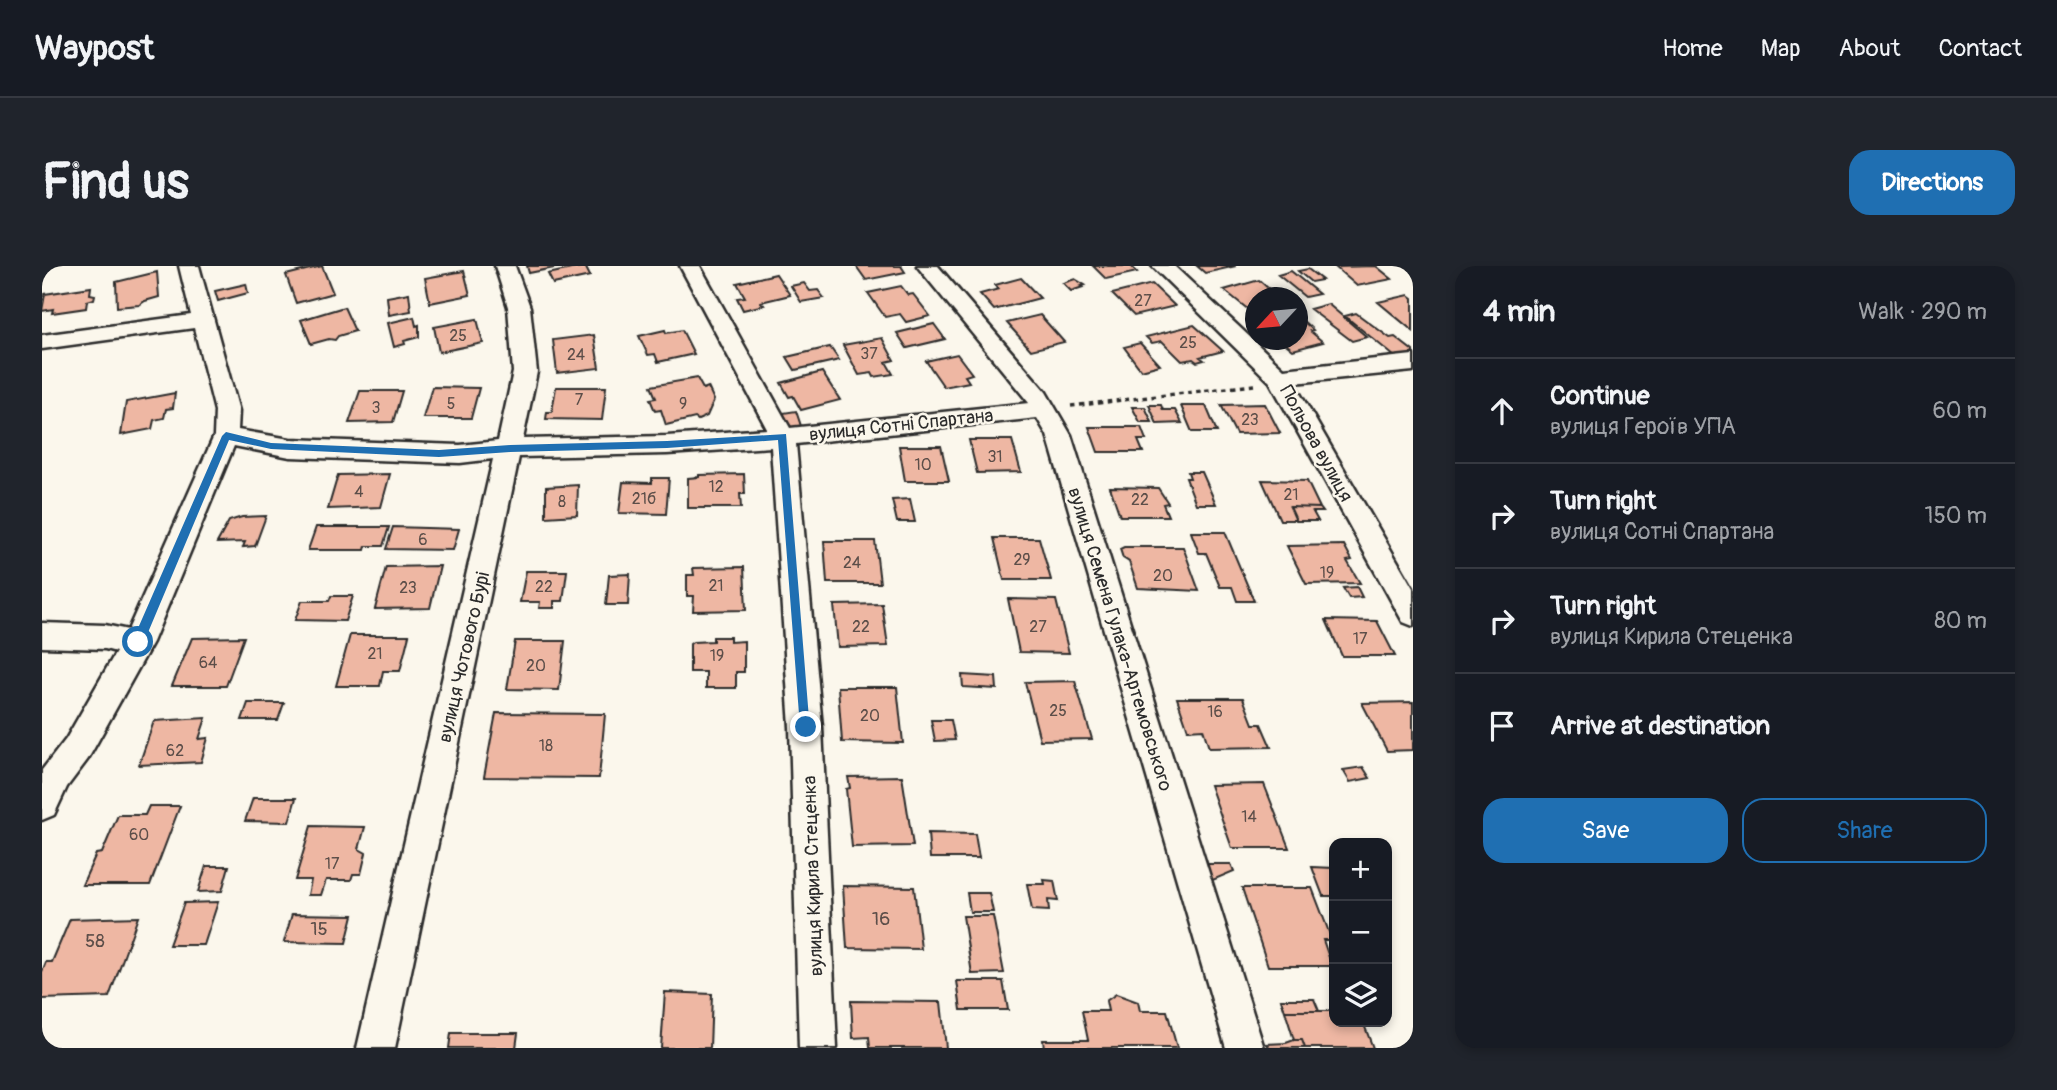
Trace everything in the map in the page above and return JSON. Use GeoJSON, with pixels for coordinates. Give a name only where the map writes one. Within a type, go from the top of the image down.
{"type":"FeatureCollection","features":[{"type":"Feature","properties":{"kind":"street"},"geometry":{"type":"LineString","coordinates":[[42,804],[56,776],[77,749],[138,642],[226,436],[228,411],[189,266]]}},
{"type":"Feature","properties":{"kind":"street","name":"вулиця Чотового Бурі"},"geometry":{"type":"LineString","coordinates":[[376,1048],[525,372],[519,307],[505,266]]}},
{"type":"Feature","properties":{"kind":"street","name":"вулиця Кирила Стеценка"},"geometry":{"type":"LineString","coordinates":[[690,266],[783,437],[806,727],[818,1048]]}},
{"type":"Feature","properties":{"kind":"street","name":"вулиця Семена Гулака-Артемовського"},"geometry":{"type":"LineString","coordinates":[[928,266],[1046,409],[1065,452],[1245,1048]]}},
{"type":"Feature","properties":{"kind":"street","name":"Польова вулиця"},"geometry":{"type":"LineString","coordinates":[[1162,266],[1281,380],[1413,614]]}},
{"type":"Feature","properties":{"kind":"street"},"geometry":{"type":"LineString","coordinates":[[42,342],[202,320]]}},
{"type":"Feature","properties":{"kind":"street"},"geometry":{"type":"LineString","coordinates":[[1281,380],[1413,363]]}},
{"type":"Feature","properties":{"kind":"street","name":"вулиця Сотні Спартана"},"geometry":{"type":"LineString","coordinates":[[226,436],[271,446],[460,454],[510,448],[667,445],[783,437],[1046,409]]}},
{"type":"Feature","properties":{"kind":"street"},"geometry":{"type":"LineString","coordinates":[[42,635],[105,637],[126,642],[131,651]]}},
{"type":"Feature","properties":{"kind":"path"},"geometry":{"type":"LineString","coordinates":[[1046,409],[1281,380]]}},
{"type":"Feature","properties":{"kind":"building"},"geometry":{"type":"Polygon","coordinates":[[[322,266],[333,293],[296,303],[286,275],[322,266]]]}},
{"type":"Feature","properties":{"kind":"building"},"geometry":{"type":"Polygon","coordinates":[[[527,266],[564,266],[529,273],[527,266]]]}},
{"type":"Feature","properties":{"kind":"building"},"geometry":{"type":"Polygon","coordinates":[[[585,266],[590,276],[553,284],[548,274],[585,266]]]}},
{"type":"Feature","properties":{"kind":"building"},"geometry":{"type":"Polygon","coordinates":[[[856,266],[901,266],[905,272],[866,280],[856,266]]]}},
{"type":"Feature","properties":{"kind":"building"},"geometry":{"type":"Polygon","coordinates":[[[1093,266],[1131,266],[1137,272],[1106,279],[1093,266]]]}},
{"type":"Feature","properties":{"kind":"building"},"geometry":{"type":"Polygon","coordinates":[[[1197,266],[1236,266],[1205,273],[1197,266]]]}},
{"type":"Feature","properties":{"kind":"building"},"geometry":{"type":"Polygon","coordinates":[[[1376,266],[1392,279],[1357,286],[1335,267],[1376,266]]]}},
{"type":"Feature","properties":{"kind":"building"},"geometry":{"type":"Polygon","coordinates":[[[1308,269],[1322,280],[1311,282],[1298,271],[1308,269]]]}},
{"type":"Feature","properties":{"kind":"building"},"geometry":{"type":"Polygon","coordinates":[[[464,271],[470,295],[430,303],[425,278],[464,271]]]}},
{"type":"Feature","properties":{"kind":"building"},"geometry":{"type":"Polygon","coordinates":[[[1291,271],[1319,294],[1308,296],[1308,287],[1293,287],[1278,275],[1291,271]]]}},
{"type":"Feature","properties":{"kind":"building"},"geometry":{"type":"Polygon","coordinates":[[[157,272],[159,297],[139,305],[117,307],[116,282],[157,272]]]}},
{"type":"Feature","properties":{"kind":"building"},"geometry":{"type":"Polygon","coordinates":[[[776,274],[790,295],[761,302],[764,305],[743,310],[737,298],[745,297],[737,283],[776,274]]]}},
{"type":"Feature","properties":{"kind":"building"},"geometry":{"type":"Polygon","coordinates":[[[1021,278],[1040,298],[994,310],[980,294],[999,289],[995,285],[1021,278]]]}},
{"type":"Feature","properties":{"kind":"building"},"geometry":{"type":"Polygon","coordinates":[[[1075,279],[1085,285],[1071,291],[1063,283],[1075,279]]]}},
{"type":"Feature","properties":{"kind":"building"},"geometry":{"type":"Polygon","coordinates":[[[1259,280],[1267,287],[1245,287],[1245,307],[1224,290],[1259,280]]]}},
{"type":"Feature","properties":{"kind":"building"},"geometry":{"type":"Polygon","coordinates":[[[804,283],[810,291],[818,290],[824,298],[801,302],[791,286],[804,283]]]}},
{"type":"Feature","properties":{"kind":"building"},"geometry":{"type":"Polygon","coordinates":[[[246,284],[248,293],[218,301],[215,291],[246,284]]]}},
{"type":"Feature","properties":{"kind":"building"},"geometry":{"type":"Polygon","coordinates":[[[1152,284],[1175,306],[1134,316],[1112,294],[1152,284]]]}},
{"type":"Feature","properties":{"kind":"building"},"geometry":{"type":"Polygon","coordinates":[[[901,286],[908,295],[913,294],[930,316],[906,322],[900,314],[885,317],[868,293],[901,286]]]}},
{"type":"Feature","properties":{"kind":"building"},"geometry":{"type":"Polygon","coordinates":[[[91,287],[90,294],[95,295],[94,299],[87,301],[86,308],[52,313],[53,309],[42,311],[45,294],[91,287]]]}},
{"type":"Feature","properties":{"kind":"building"},"geometry":{"type":"Polygon","coordinates":[[[409,293],[411,311],[389,315],[387,297],[409,293]]]}},
{"type":"Feature","properties":{"kind":"building"},"geometry":{"type":"Polygon","coordinates":[[[1409,295],[1413,298],[1413,331],[1378,302],[1409,295]]]}},
{"type":"Feature","properties":{"kind":"building"},"geometry":{"type":"Polygon","coordinates":[[[1328,304],[1367,337],[1352,341],[1310,309],[1328,304]]]}},
{"type":"Feature","properties":{"kind":"building"},"geometry":{"type":"Polygon","coordinates":[[[344,307],[355,331],[338,336],[335,340],[311,344],[301,320],[344,307]]]}},
{"type":"Feature","properties":{"kind":"building"},"geometry":{"type":"Polygon","coordinates":[[[1356,313],[1390,338],[1395,337],[1413,351],[1413,357],[1400,361],[1345,316],[1356,313]]]}},
{"type":"Feature","properties":{"kind":"building"},"geometry":{"type":"Polygon","coordinates":[[[1040,315],[1064,342],[1031,350],[1007,323],[1040,315]]]}},
{"type":"Feature","properties":{"kind":"building"},"geometry":{"type":"Polygon","coordinates":[[[414,317],[416,326],[419,325],[419,337],[394,347],[388,323],[414,317]]]}},
{"type":"Feature","properties":{"kind":"building"},"geometry":{"type":"Polygon","coordinates":[[[477,319],[483,343],[439,352],[434,327],[477,319]]]}},
{"type":"Feature","properties":{"kind":"building"},"geometry":{"type":"Polygon","coordinates":[[[934,324],[945,339],[907,348],[897,333],[934,324]]]}},
{"type":"Feature","properties":{"kind":"building"},"geometry":{"type":"Polygon","coordinates":[[[1194,325],[1223,351],[1200,357],[1204,360],[1197,362],[1193,359],[1182,361],[1162,341],[1152,343],[1146,337],[1194,325]]]}},
{"type":"Feature","properties":{"kind":"building"},"geometry":{"type":"Polygon","coordinates":[[[1308,325],[1313,330],[1310,331],[1323,342],[1308,346],[1308,325]]]}},
{"type":"Feature","properties":{"kind":"building"},"geometry":{"type":"Polygon","coordinates":[[[665,330],[666,333],[682,330],[694,354],[658,362],[655,354],[648,355],[639,336],[665,330]]]}},
{"type":"Feature","properties":{"kind":"building"},"geometry":{"type":"Polygon","coordinates":[[[594,335],[599,368],[557,373],[553,340],[594,335]]]}},
{"type":"Feature","properties":{"kind":"building"},"geometry":{"type":"Polygon","coordinates":[[[882,338],[894,360],[886,362],[893,374],[874,377],[872,373],[859,375],[843,345],[882,338]]]}},
{"type":"Feature","properties":{"kind":"building"},"geometry":{"type":"Polygon","coordinates":[[[1140,343],[1160,365],[1141,370],[1124,347],[1140,343]]]}},
{"type":"Feature","properties":{"kind":"building"},"geometry":{"type":"Polygon","coordinates":[[[830,347],[839,360],[795,370],[787,357],[830,347]]]}},
{"type":"Feature","properties":{"kind":"building"},"geometry":{"type":"Polygon","coordinates":[[[957,354],[972,374],[965,376],[969,382],[944,387],[926,361],[957,354]]]}},
{"type":"Feature","properties":{"kind":"building"},"geometry":{"type":"Polygon","coordinates":[[[822,372],[840,400],[801,410],[781,383],[822,372]]]}},
{"type":"Feature","properties":{"kind":"building"},"geometry":{"type":"Polygon","coordinates":[[[697,378],[703,389],[708,387],[714,400],[707,416],[666,425],[661,410],[655,411],[650,399],[656,398],[651,386],[697,378]]]}},
{"type":"Feature","properties":{"kind":"building"},"geometry":{"type":"Polygon","coordinates":[[[432,387],[479,388],[471,418],[423,418],[432,387]]]}},
{"type":"Feature","properties":{"kind":"building"},"geometry":{"type":"Polygon","coordinates":[[[556,387],[606,387],[602,420],[546,419],[547,412],[552,412],[556,387]]]}},
{"type":"Feature","properties":{"kind":"building"},"geometry":{"type":"Polygon","coordinates":[[[360,391],[402,391],[393,422],[349,423],[360,391]]]}},
{"type":"Feature","properties":{"kind":"building"},"geometry":{"type":"Polygon","coordinates":[[[175,393],[173,408],[166,409],[164,418],[154,420],[152,429],[121,435],[126,402],[175,393]]]}},
{"type":"Feature","properties":{"kind":"building"},"geometry":{"type":"Polygon","coordinates":[[[1265,404],[1280,433],[1236,434],[1221,405],[1265,404]]]}},
{"type":"Feature","properties":{"kind":"building"},"geometry":{"type":"Polygon","coordinates":[[[1149,405],[1161,405],[1163,410],[1175,410],[1182,423],[1157,424],[1149,405]]]}},
{"type":"Feature","properties":{"kind":"building"},"geometry":{"type":"Polygon","coordinates":[[[1181,406],[1206,406],[1217,432],[1192,432],[1181,406]]]}},
{"type":"Feature","properties":{"kind":"building"},"geometry":{"type":"Polygon","coordinates":[[[1132,407],[1145,407],[1152,422],[1140,422],[1132,407]]]}},
{"type":"Feature","properties":{"kind":"building"},"geometry":{"type":"Polygon","coordinates":[[[796,411],[801,426],[788,428],[783,413],[796,411]]]}},
{"type":"Feature","properties":{"kind":"building"},"geometry":{"type":"Polygon","coordinates":[[[1089,427],[1141,427],[1146,440],[1138,440],[1143,452],[1098,452],[1089,427]]]}},
{"type":"Feature","properties":{"kind":"building"},"geometry":{"type":"Polygon","coordinates":[[[969,440],[1012,440],[1021,472],[977,473],[969,440]]]}},
{"type":"Feature","properties":{"kind":"building"},"geometry":{"type":"Polygon","coordinates":[[[899,446],[941,446],[949,481],[905,481],[899,446]]]}},
{"type":"Feature","properties":{"kind":"building"},"geometry":{"type":"Polygon","coordinates":[[[1188,472],[1202,472],[1216,504],[1196,504],[1186,478],[1190,478],[1188,472]]]}},
{"type":"Feature","properties":{"kind":"building"},"geometry":{"type":"Polygon","coordinates":[[[390,474],[381,507],[328,509],[338,475],[390,474]]]}},
{"type":"Feature","properties":{"kind":"building"},"geometry":{"type":"Polygon","coordinates":[[[744,474],[745,494],[740,494],[741,508],[688,508],[688,478],[699,475],[744,474]]]}},
{"type":"Feature","properties":{"kind":"building"},"geometry":{"type":"Polygon","coordinates":[[[652,478],[669,478],[666,514],[619,513],[623,482],[652,483],[652,478]]]}},
{"type":"Feature","properties":{"kind":"building"},"geometry":{"type":"Polygon","coordinates":[[[1262,480],[1307,481],[1320,508],[1290,507],[1296,520],[1280,520],[1262,480]]]}},
{"type":"Feature","properties":{"kind":"building"},"geometry":{"type":"Polygon","coordinates":[[[578,485],[577,515],[546,517],[546,487],[578,485]]]}},
{"type":"Feature","properties":{"kind":"building"},"geometry":{"type":"Polygon","coordinates":[[[1110,487],[1158,488],[1168,503],[1163,504],[1168,516],[1120,516],[1110,487]]]}},
{"type":"Feature","properties":{"kind":"building"},"geometry":{"type":"Polygon","coordinates":[[[910,499],[915,522],[897,522],[892,500],[910,499]]]}},
{"type":"Feature","properties":{"kind":"building"},"geometry":{"type":"Polygon","coordinates":[[[1290,507],[1320,508],[1323,512],[1313,512],[1318,521],[1296,521],[1290,507]]]}},
{"type":"Feature","properties":{"kind":"building"},"geometry":{"type":"Polygon","coordinates":[[[266,516],[255,546],[243,547],[245,542],[217,543],[229,521],[242,517],[266,516]]]}},
{"type":"Feature","properties":{"kind":"building"},"geometry":{"type":"Polygon","coordinates":[[[316,527],[389,527],[383,546],[366,546],[365,550],[308,550],[316,527]]]}},
{"type":"Feature","properties":{"kind":"building"},"geometry":{"type":"Polygon","coordinates":[[[393,527],[459,529],[453,550],[386,549],[393,527]]]}},
{"type":"Feature","properties":{"kind":"building"},"geometry":{"type":"Polygon","coordinates":[[[1191,532],[1225,532],[1254,601],[1237,601],[1232,587],[1220,587],[1206,553],[1199,553],[1191,532]]]}},
{"type":"Feature","properties":{"kind":"building"},"geometry":{"type":"Polygon","coordinates":[[[994,538],[1039,538],[1051,580],[1004,580],[994,538]]]}},
{"type":"Feature","properties":{"kind":"building"},"geometry":{"type":"Polygon","coordinates":[[[824,541],[875,541],[880,583],[827,583],[824,541]]]}},
{"type":"Feature","properties":{"kind":"building"},"geometry":{"type":"Polygon","coordinates":[[[1344,545],[1352,560],[1347,561],[1360,583],[1306,584],[1287,546],[1344,545]]]}},
{"type":"Feature","properties":{"kind":"building"},"geometry":{"type":"Polygon","coordinates":[[[1183,547],[1199,591],[1138,588],[1129,562],[1123,558],[1120,549],[1183,547]]]}},
{"type":"Feature","properties":{"kind":"building"},"geometry":{"type":"Polygon","coordinates":[[[440,566],[430,608],[375,609],[386,567],[440,566]]]}},
{"type":"Feature","properties":{"kind":"building"},"geometry":{"type":"Polygon","coordinates":[[[744,567],[746,610],[693,611],[694,596],[687,596],[687,575],[694,575],[693,568],[744,567]]]}},
{"type":"Feature","properties":{"kind":"building"},"geometry":{"type":"Polygon","coordinates":[[[526,571],[567,571],[563,601],[554,601],[554,608],[539,608],[540,602],[520,602],[526,571]]]}},
{"type":"Feature","properties":{"kind":"building"},"geometry":{"type":"Polygon","coordinates":[[[630,574],[628,605],[606,605],[609,575],[630,574]]]}},
{"type":"Feature","properties":{"kind":"building"},"geometry":{"type":"Polygon","coordinates":[[[1357,587],[1362,597],[1349,598],[1343,588],[1357,587]]]}},
{"type":"Feature","properties":{"kind":"building"},"geometry":{"type":"Polygon","coordinates":[[[331,596],[353,596],[345,621],[295,620],[302,601],[329,601],[331,596]]]}},
{"type":"Feature","properties":{"kind":"building"},"geometry":{"type":"Polygon","coordinates":[[[1008,599],[1056,600],[1069,653],[1019,652],[1008,599]]]}},
{"type":"Feature","properties":{"kind":"building"},"geometry":{"type":"Polygon","coordinates":[[[882,604],[888,646],[838,647],[834,605],[882,604]]]}},
{"type":"Feature","properties":{"kind":"building"},"geometry":{"type":"Polygon","coordinates":[[[1326,620],[1377,621],[1395,656],[1342,656],[1326,620]]]}},
{"type":"Feature","properties":{"kind":"building"},"geometry":{"type":"Polygon","coordinates":[[[350,635],[409,635],[400,671],[383,671],[380,686],[336,686],[350,635]]]}},
{"type":"Feature","properties":{"kind":"building"},"geometry":{"type":"Polygon","coordinates":[[[244,637],[226,686],[172,686],[192,638],[244,637]]]}},
{"type":"Feature","properties":{"kind":"building"},"geometry":{"type":"Polygon","coordinates":[[[713,637],[730,637],[730,642],[744,641],[744,672],[736,672],[736,688],[706,688],[706,672],[690,672],[690,644],[713,641],[713,637]]]}},
{"type":"Feature","properties":{"kind":"building"},"geometry":{"type":"Polygon","coordinates":[[[515,641],[565,641],[559,690],[507,689],[515,641]]]}},
{"type":"Feature","properties":{"kind":"building"},"geometry":{"type":"Polygon","coordinates":[[[962,675],[996,677],[997,689],[963,687],[962,675]]]}},
{"type":"Feature","properties":{"kind":"building"},"geometry":{"type":"Polygon","coordinates":[[[1075,681],[1092,739],[1040,740],[1025,682],[1075,681]]]}},
{"type":"Feature","properties":{"kind":"building"},"geometry":{"type":"Polygon","coordinates":[[[838,687],[897,687],[903,743],[842,742],[838,687]]]}},
{"type":"Feature","properties":{"kind":"building"},"geometry":{"type":"Polygon","coordinates":[[[1177,698],[1243,698],[1253,724],[1261,724],[1271,747],[1209,748],[1203,729],[1188,730],[1177,698]]]}},
{"type":"Feature","properties":{"kind":"building"},"geometry":{"type":"Polygon","coordinates":[[[1413,702],[1413,750],[1387,751],[1362,703],[1413,702]]]}},
{"type":"Feature","properties":{"kind":"building"},"geometry":{"type":"Polygon","coordinates":[[[248,703],[284,703],[278,720],[242,720],[248,703]]]}},
{"type":"Feature","properties":{"kind":"building"},"geometry":{"type":"Polygon","coordinates":[[[496,713],[605,714],[599,778],[484,777],[496,713]]]}},
{"type":"Feature","properties":{"kind":"building"},"geometry":{"type":"Polygon","coordinates":[[[206,718],[199,739],[208,738],[201,762],[139,765],[154,721],[206,718]]]}},
{"type":"Feature","properties":{"kind":"building"},"geometry":{"type":"Polygon","coordinates":[[[931,720],[951,720],[955,740],[935,741],[931,720]]]}},
{"type":"Feature","properties":{"kind":"building"},"geometry":{"type":"Polygon","coordinates":[[[1363,767],[1370,778],[1350,782],[1343,770],[1363,767]]]}},
{"type":"Feature","properties":{"kind":"building"},"geometry":{"type":"Polygon","coordinates":[[[902,776],[913,846],[852,847],[846,789],[850,788],[848,777],[902,776]]]}},
{"type":"Feature","properties":{"kind":"building"},"geometry":{"type":"Polygon","coordinates":[[[1264,784],[1289,848],[1232,848],[1210,785],[1264,784]]]}},
{"type":"Feature","properties":{"kind":"building"},"geometry":{"type":"Polygon","coordinates":[[[253,798],[296,798],[289,822],[245,821],[253,798]]]}},
{"type":"Feature","properties":{"kind":"building"},"geometry":{"type":"Polygon","coordinates":[[[149,806],[180,806],[150,885],[82,885],[96,854],[102,853],[118,815],[145,815],[149,806]]]}},
{"type":"Feature","properties":{"kind":"building"},"geometry":{"type":"Polygon","coordinates":[[[311,826],[365,827],[359,849],[366,853],[361,874],[353,874],[351,880],[326,880],[321,895],[308,895],[311,880],[295,880],[311,826]]]}},
{"type":"Feature","properties":{"kind":"building"},"geometry":{"type":"Polygon","coordinates":[[[928,833],[975,834],[979,858],[930,858],[928,833]]]}},
{"type":"Feature","properties":{"kind":"building"},"geometry":{"type":"Polygon","coordinates":[[[1202,864],[1231,864],[1234,871],[1208,882],[1202,864]]]}},
{"type":"Feature","properties":{"kind":"building"},"geometry":{"type":"Polygon","coordinates":[[[206,866],[229,866],[222,891],[198,892],[206,866]]]}},
{"type":"Feature","properties":{"kind":"building"},"geometry":{"type":"Polygon","coordinates":[[[1312,867],[1329,868],[1329,896],[1323,896],[1312,867]]]}},
{"type":"Feature","properties":{"kind":"building"},"geometry":{"type":"Polygon","coordinates":[[[1044,880],[1054,881],[1058,901],[1048,900],[1049,911],[1032,910],[1027,884],[1045,884],[1044,880]]]}},
{"type":"Feature","properties":{"kind":"building"},"geometry":{"type":"Polygon","coordinates":[[[843,886],[914,887],[921,949],[847,948],[843,886]]]}},
{"type":"Feature","properties":{"kind":"building"},"geometry":{"type":"Polygon","coordinates":[[[1242,888],[1312,888],[1329,932],[1329,940],[1323,940],[1329,966],[1268,966],[1242,888]]]}},
{"type":"Feature","properties":{"kind":"building"},"geometry":{"type":"Polygon","coordinates":[[[967,893],[989,893],[993,912],[970,912],[967,893]]]}},
{"type":"Feature","properties":{"kind":"building"},"geometry":{"type":"Polygon","coordinates":[[[218,902],[204,945],[169,945],[184,903],[218,902]]]}},
{"type":"Feature","properties":{"kind":"building"},"geometry":{"type":"Polygon","coordinates":[[[292,914],[353,915],[346,943],[284,942],[292,914]]]}},
{"type":"Feature","properties":{"kind":"building"},"geometry":{"type":"Polygon","coordinates":[[[963,916],[993,916],[1004,973],[972,974],[963,916]]]}},
{"type":"Feature","properties":{"kind":"building"},"geometry":{"type":"Polygon","coordinates":[[[138,917],[109,997],[42,999],[42,972],[46,962],[52,962],[70,919],[138,917]]]}},
{"type":"Feature","properties":{"kind":"building"},"geometry":{"type":"Polygon","coordinates":[[[957,981],[1003,981],[1008,1010],[961,1010],[957,981]]]}},
{"type":"Feature","properties":{"kind":"building"},"geometry":{"type":"Polygon","coordinates":[[[665,992],[712,994],[710,1048],[661,1048],[665,992]]]}},
{"type":"Feature","properties":{"kind":"building"},"geometry":{"type":"Polygon","coordinates":[[[1116,994],[1138,1002],[1140,1011],[1167,1011],[1177,1048],[1044,1048],[1043,1040],[1088,1040],[1082,1011],[1108,1011],[1106,1001],[1116,994]]]}},
{"type":"Feature","properties":{"kind":"building"},"geometry":{"type":"Polygon","coordinates":[[[1281,999],[1314,999],[1319,1011],[1285,1011],[1281,999]]]}},
{"type":"Feature","properties":{"kind":"building"},"geometry":{"type":"Polygon","coordinates":[[[851,1001],[941,1002],[946,1048],[870,1048],[869,1037],[853,1038],[851,1001]]]}},
{"type":"Feature","properties":{"kind":"building"},"geometry":{"type":"Polygon","coordinates":[[[1285,1011],[1329,1011],[1329,1027],[1365,1027],[1373,1048],[1305,1048],[1302,1040],[1294,1040],[1285,1011]]]}},
{"type":"Feature","properties":{"kind":"building"},"geometry":{"type":"Polygon","coordinates":[[[451,1033],[518,1033],[516,1048],[449,1048],[451,1033]]]}},
{"type":"Feature","properties":{"kind":"building"},"geometry":{"type":"Polygon","coordinates":[[[1302,1040],[1305,1048],[1269,1048],[1267,1044],[1286,1043],[1302,1040]]]}},
{"type":"Feature","properties":{"kind":"route"},"geometry":{"type":"LineString","coordinates":[[138,642],[226,436],[271,446],[439,454],[510,448],[667,445],[783,437],[806,727]]}}]}
